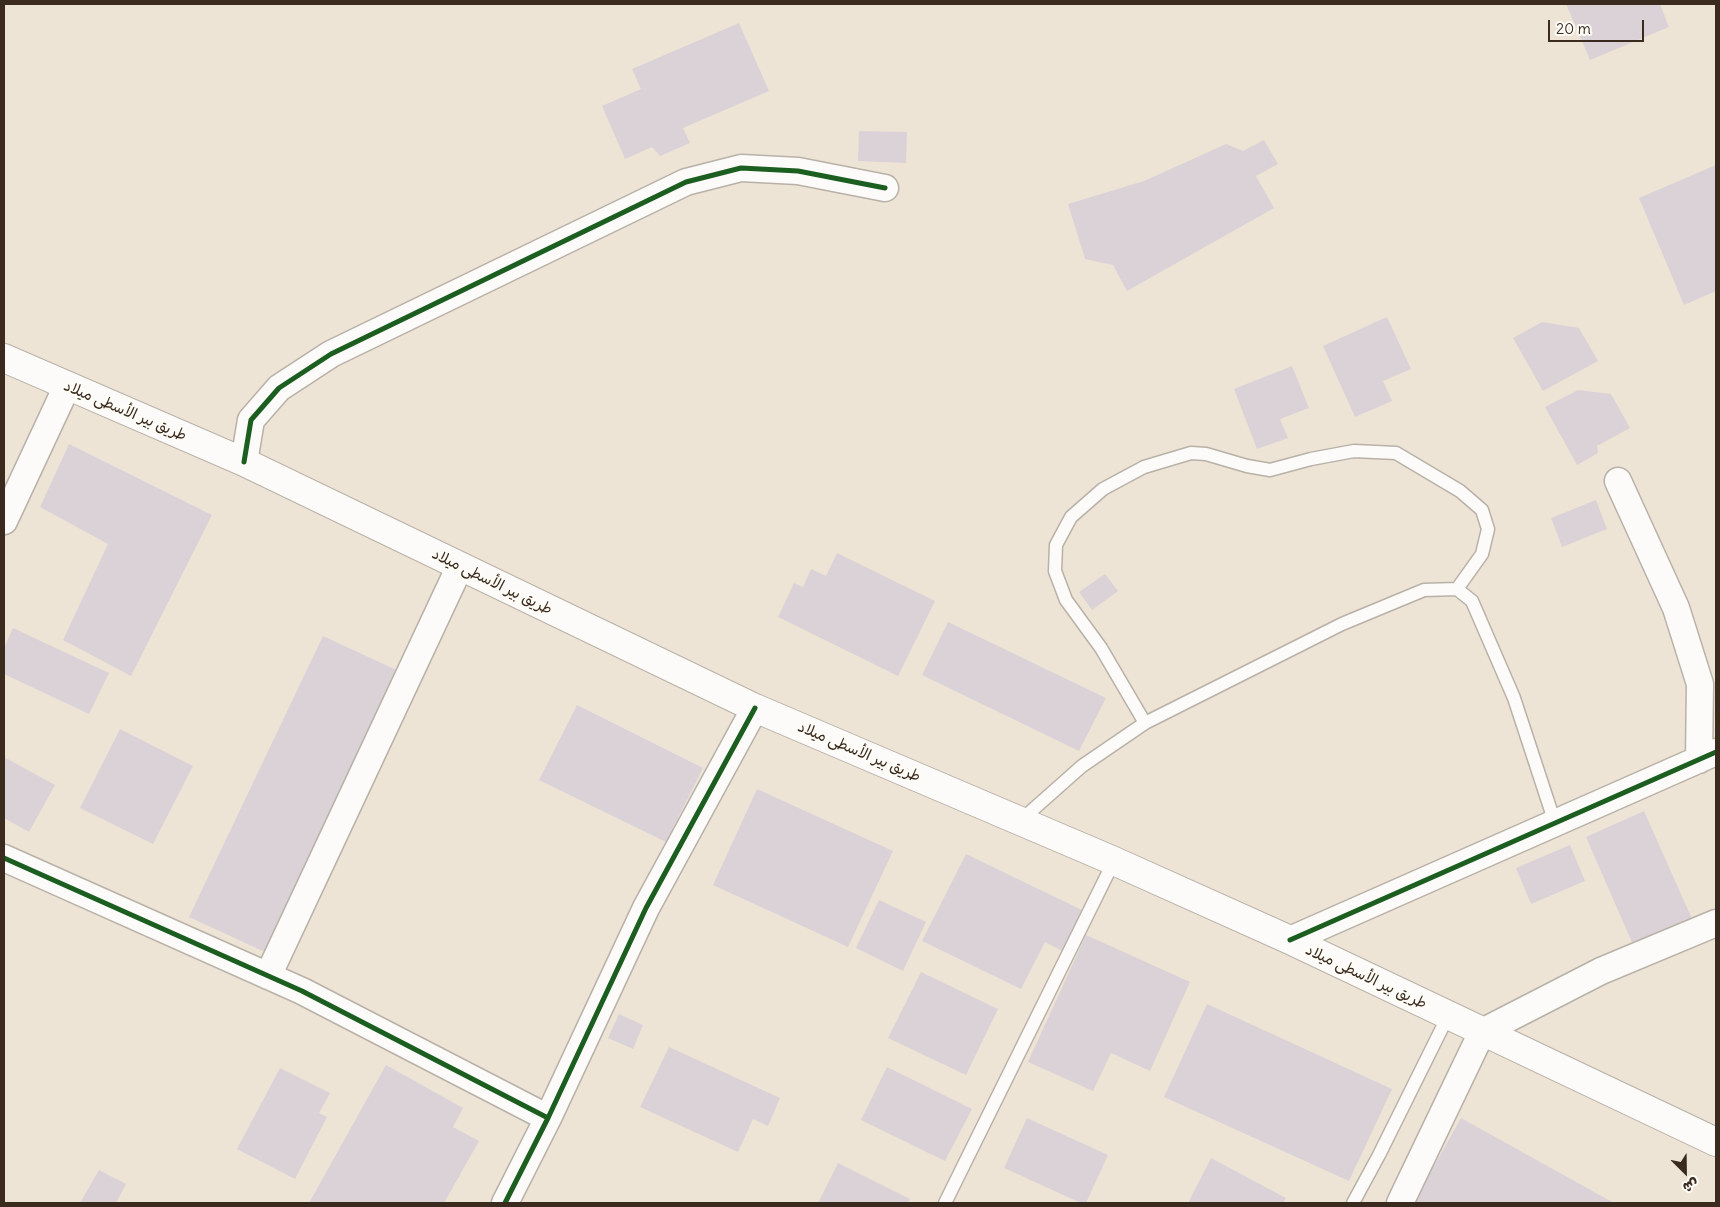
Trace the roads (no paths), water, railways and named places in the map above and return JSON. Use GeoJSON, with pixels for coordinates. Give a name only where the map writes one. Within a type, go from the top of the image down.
{"type":"FeatureCollection","features":[{"type":"Feature","properties":{"kind":"main road","name":"طريق بير الأسطى ميلاد"},"geometry":{"type":"LineString","coordinates":[[4,358],[244,462],[755,708],[1114,861],[1290,940],[1716,1142]]}},
{"type":"Feature","properties":{"kind":"street"},"geometry":{"type":"LineString","coordinates":[[244,462],[251,420],[278,388],[331,354],[686,182],[741,168],[798,171],[885,188]]}},
{"type":"Feature","properties":{"kind":"street"},"geometry":{"type":"LineString","coordinates":[[4,520],[67,386]]}},
{"type":"Feature","properties":{"kind":"street"},"geometry":{"type":"LineString","coordinates":[[1290,940],[1708,756],[1700,684],[1676,608],[1618,481]]}},
{"type":"Feature","properties":{"kind":"street"},"geometry":{"type":"LineString","coordinates":[[268,976],[460,566]]}},
{"type":"Feature","properties":{"kind":"street"},"geometry":{"type":"LineString","coordinates":[[504,1203],[548,1118],[646,908],[755,708]]}},
{"type":"Feature","properties":{"kind":"street"},"geometry":{"type":"LineString","coordinates":[[5,863],[268,976],[548,1118]]}},
{"type":"Feature","properties":{"kind":"street"},"geometry":{"type":"LineString","coordinates":[[1400,1203],[1482,1032],[1601,971],[1716,923]]}},
{"type":"Feature","properties":{"kind":"lane"},"geometry":{"type":"LineString","coordinates":[[1145,722],[1101,648],[1066,600],[1055,571],[1056,545],[1071,516],[1103,489],[1144,467],[1190,454],[1206,454],[1247,466],[1270,470],[1310,459],[1354,451],[1396,453],[1460,492],[1482,510],[1488,529],[1482,554],[1457,589]]}},
{"type":"Feature","properties":{"kind":"lane"},"geometry":{"type":"LineString","coordinates":[[1020,821],[1082,766],[1145,722],[1342,624],[1424,590],[1457,589],[1472,602],[1514,698],[1555,823]]}},
{"type":"Feature","properties":{"kind":"lane"},"geometry":{"type":"LineString","coordinates":[[945,1203],[1114,861]]}},
{"type":"Feature","properties":{"kind":"lane"},"geometry":{"type":"LineString","coordinates":[[1352,1203],[1379,1155],[1448,1016]]}}]}
